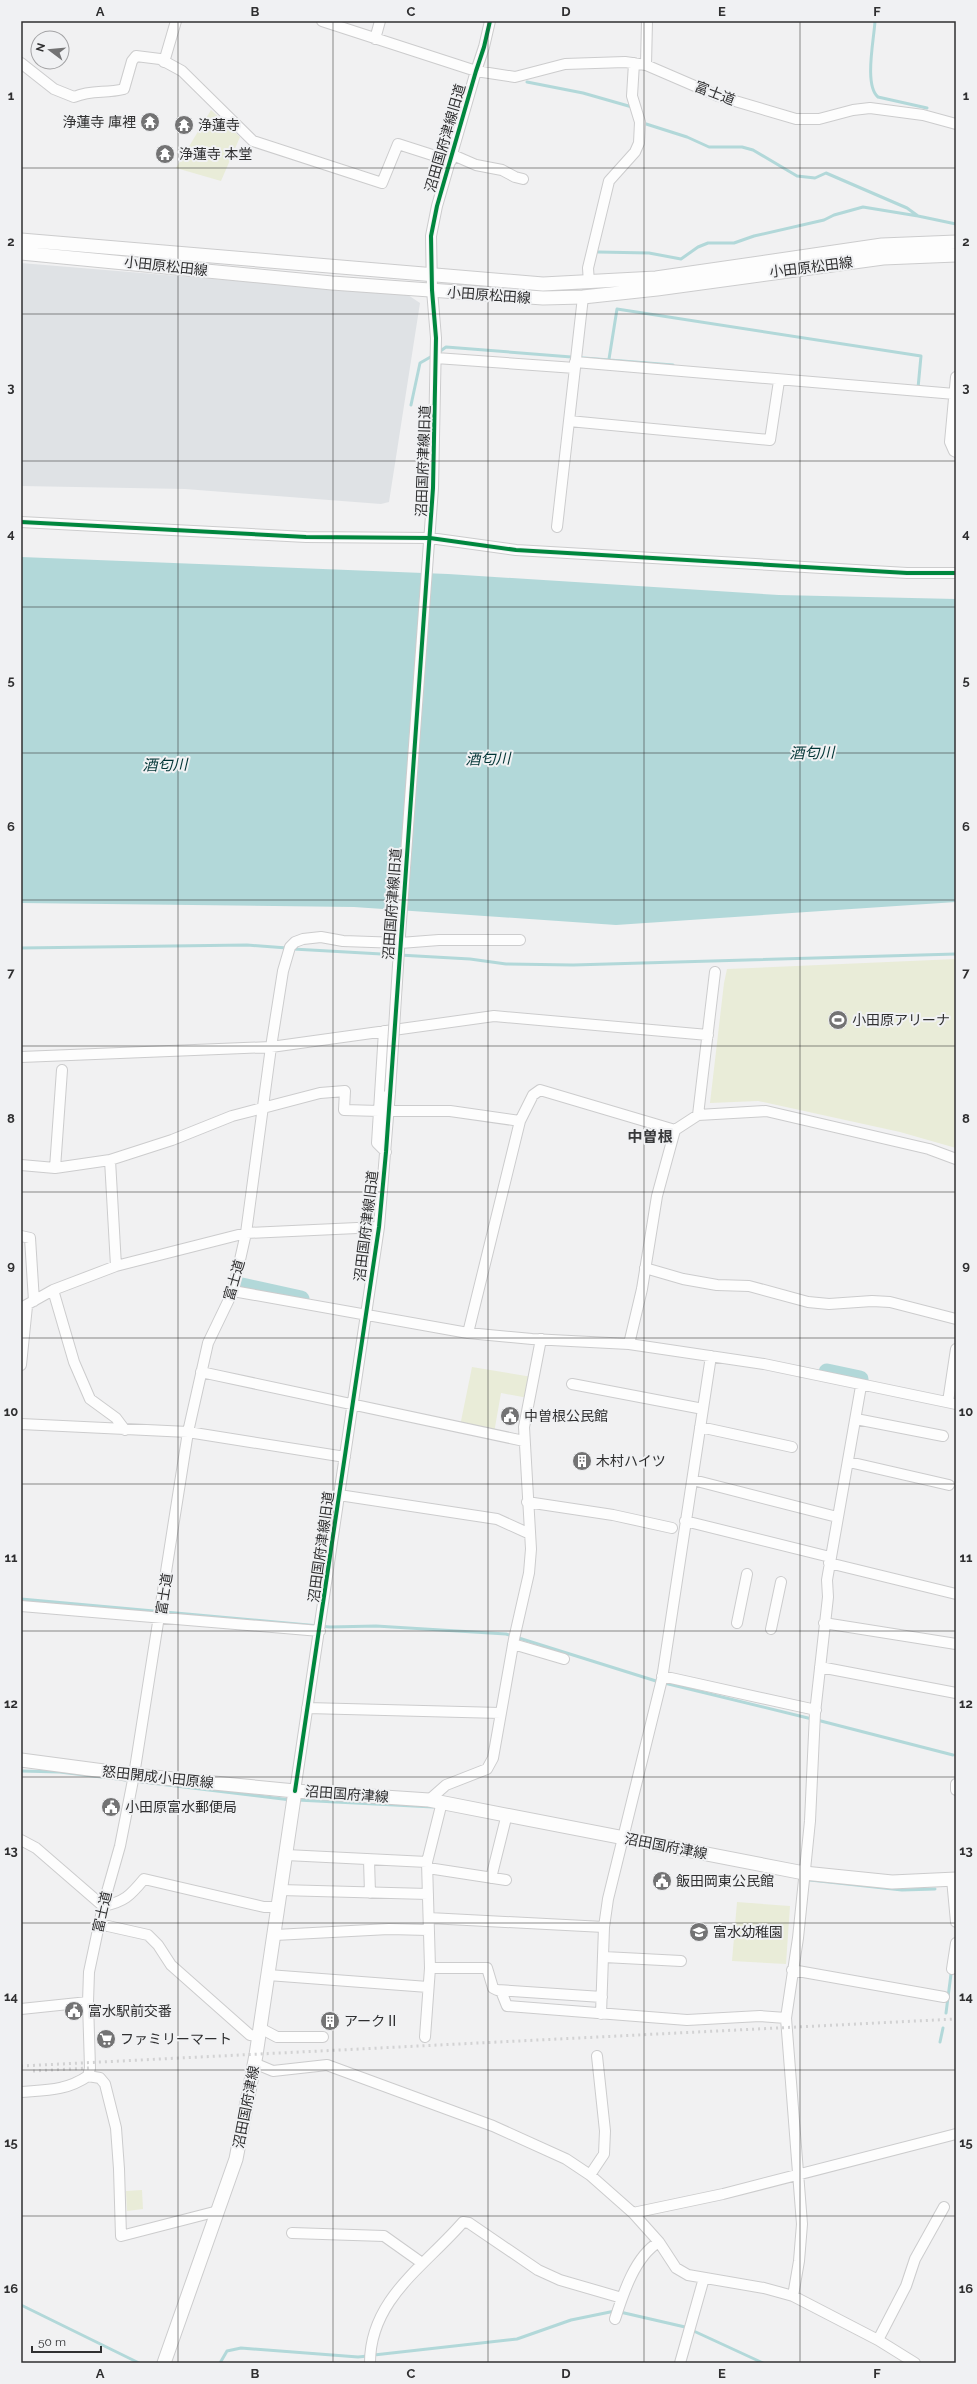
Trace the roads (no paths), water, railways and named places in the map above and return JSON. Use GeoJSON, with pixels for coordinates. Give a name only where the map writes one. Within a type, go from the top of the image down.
{"type":"FeatureCollection","features":[{"type":"Feature","properties":{"kind":"main road","name":"小田原松田線"},"geometry":{"type":"LineString","coordinates":[[21,240],[535,284],[589,283],[656,278],[882,245],[956,242]]}},
{"type":"Feature","properties":{"kind":"main road","name":"小田原松田線"},"geometry":{"type":"LineString","coordinates":[[21,253],[432,290],[543,298],[583,297],[657,289],[883,258],[956,255]]}},
{"type":"Feature","properties":{"kind":"main road","name":"怒田開成小田原線"},"geometry":{"type":"LineString","coordinates":[[21,1760],[134,1775],[295,1791]]}},
{"type":"Feature","properties":{"kind":"main road","name":"沼田国府津線"},"geometry":{"type":"LineString","coordinates":[[164,2363],[236,2159],[260,2032],[295,1791],[442,1802],[804,1873],[892,1882],[954,1879]]}},
{"type":"Feature","properties":{"kind":"street"},"geometry":{"type":"LineString","coordinates":[[164,62],[176,21]]}},
{"type":"Feature","properties":{"kind":"street","name":"富士道"},"geometry":{"type":"LineString","coordinates":[[322,21],[476,71],[515,78],[565,64],[646,65],[718,96],[796,119],[819,119],[852,110],[870,108],[923,115],[956,124]]}},
{"type":"Feature","properties":{"kind":"street"},"geometry":{"type":"LineString","coordinates":[[375,39],[380,21]]}},
{"type":"Feature","properties":{"kind":"street","name":"沼田国府津線旧道"},"geometry":{"type":"LineString","coordinates":[[295,1791],[379,1227],[386,1152],[384,1111],[390,1092],[429,558],[436,417],[436,358],[432,290],[431,236],[437,206],[484,48],[490,21]]}},
{"type":"Feature","properties":{"kind":"street"},"geometry":{"type":"LineString","coordinates":[[646,65],[647,21]]}},
{"type":"Feature","properties":{"kind":"street"},"geometry":{"type":"LineString","coordinates":[[21,64],[54,89],[74,97],[88,91],[109,93],[124,89],[132,61],[136,56],[164,62],[182,71],[253,141],[382,183],[398,144],[502,170],[515,177],[523,179]]}},
{"type":"Feature","properties":{"kind":"street"},"geometry":{"type":"LineString","coordinates":[[589,283],[588,268],[609,182],[635,152],[639,143],[640,122],[632,96],[634,64]]}},
{"type":"Feature","properties":{"kind":"street"},"geometry":{"type":"LineString","coordinates":[[557,527],[583,297]]}},
{"type":"Feature","properties":{"kind":"street"},"geometry":{"type":"LineString","coordinates":[[436,358],[575,365],[955,394]]}},
{"type":"Feature","properties":{"kind":"street"},"geometry":{"type":"LineString","coordinates":[[956,377],[950,442],[954,451],[956,452]]}},
{"type":"Feature","properties":{"kind":"street"},"geometry":{"type":"LineString","coordinates":[[569,421],[770,440],[779,381]]}},
{"type":"Feature","properties":{"kind":"street"},"geometry":{"type":"LineString","coordinates":[[21,522],[306,537],[430,538],[516,550],[899,573],[956,573]]}},
{"type":"Feature","properties":{"kind":"street","name":"富士道"},"geometry":{"type":"LineString","coordinates":[[88,2076],[91,2063],[88,2002],[89,1972],[103,1906],[120,1846],[132,1788],[161,1614],[188,1432],[208,1343],[233,1291],[246,1234],[271,1047],[285,961],[290,948],[295,942],[321,937],[343,941],[400,947]]}},
{"type":"Feature","properties":{"kind":"street"},"geometry":{"type":"LineString","coordinates":[[400,947],[439,940],[520,940]]}},
{"type":"Feature","properties":{"kind":"street"},"geometry":{"type":"LineString","coordinates":[[698,1115],[715,972]]}},
{"type":"Feature","properties":{"kind":"street"},"geometry":{"type":"LineString","coordinates":[[21,1057],[271,1047],[494,1016],[708,1035]]}},
{"type":"Feature","properties":{"kind":"street"},"geometry":{"type":"LineString","coordinates":[[384,1031],[384,1111]]}},
{"type":"Feature","properties":{"kind":"street"},"geometry":{"type":"LineString","coordinates":[[55,1168],[62,1070]]}},
{"type":"Feature","properties":{"kind":"street"},"geometry":{"type":"LineString","coordinates":[[468,1333],[520,1120],[533,1095],[540,1090],[674,1130]]}},
{"type":"Feature","properties":{"kind":"street"},"geometry":{"type":"LineString","coordinates":[[21,1164],[55,1168],[110,1160],[172,1140],[232,1116],[262,1110],[320,1093],[345,1091],[344,1110],[450,1111],[520,1120]]}},
{"type":"Feature","properties":{"kind":"street"},"geometry":{"type":"LineString","coordinates":[[629,1344],[645,1268],[657,1196],[674,1130],[698,1115],[766,1112],[929,1150],[956,1159]]}},
{"type":"Feature","properties":{"kind":"street"},"geometry":{"type":"LineString","coordinates":[[110,1160],[116,1266]]}},
{"type":"Feature","properties":{"kind":"street"},"geometry":{"type":"LineString","coordinates":[[28,1305],[53,1290],[116,1266],[246,1234],[379,1227]]}},
{"type":"Feature","properties":{"kind":"street"},"geometry":{"type":"LineString","coordinates":[[21,1236],[30,1238],[28,1305],[21,1366]]}},
{"type":"Feature","properties":{"kind":"street"},"geometry":{"type":"LineString","coordinates":[[645,1268],[682,1279],[717,1285],[749,1286],[808,1302],[829,1304],[872,1301],[890,1302],[956,1319]]}},
{"type":"Feature","properties":{"kind":"street"},"geometry":{"type":"LineString","coordinates":[[53,1290],[74,1362],[90,1398],[116,1418],[125,1430]]}},
{"type":"Feature","properties":{"kind":"street"},"geometry":{"type":"LineString","coordinates":[[233,1291],[468,1333],[629,1344],[764,1364],[861,1386],[952,1403],[956,1349]]}},
{"type":"Feature","properties":{"kind":"street"},"geometry":{"type":"LineString","coordinates":[[429,1800],[446,1785],[487,1769],[493,1758],[514,1639],[529,1573],[530,1534],[524,1441],[541,1339]]}},
{"type":"Feature","properties":{"kind":"street"},"geometry":{"type":"LineString","coordinates":[[601,2014],[604,1927],[608,1899],[661,1680],[711,1356]]}},
{"type":"Feature","properties":{"kind":"street"},"geometry":{"type":"LineString","coordinates":[[201,1372],[524,1441]]}},
{"type":"Feature","properties":{"kind":"street"},"geometry":{"type":"LineString","coordinates":[[572,1384],[703,1409]]}},
{"type":"Feature","properties":{"kind":"street"},"geometry":{"type":"LineString","coordinates":[[792,2296],[800,2262],[802,2224],[786,2018],[798,1938],[810,1821],[815,1715],[830,1560],[837,1517],[849,1462],[861,1386]]}},
{"type":"Feature","properties":{"kind":"street"},"geometry":{"type":"LineString","coordinates":[[856,1419],[943,1436]]}},
{"type":"Feature","properties":{"kind":"street"},"geometry":{"type":"LineString","coordinates":[[21,1424],[188,1432],[345,1457]]}},
{"type":"Feature","properties":{"kind":"street"},"geometry":{"type":"LineString","coordinates":[[700,1427],[792,1447]]}},
{"type":"Feature","properties":{"kind":"street"},"geometry":{"type":"LineString","coordinates":[[849,1462],[949,1485]]}},
{"type":"Feature","properties":{"kind":"street"},"geometry":{"type":"LineString","coordinates":[[693,1480],[837,1517]]}},
{"type":"Feature","properties":{"kind":"street"},"geometry":{"type":"LineString","coordinates":[[339,1495],[497,1518],[530,1534]]}},
{"type":"Feature","properties":{"kind":"street"},"geometry":{"type":"LineString","coordinates":[[527,1502],[613,1514],[672,1528]]}},
{"type":"Feature","properties":{"kind":"street"},"geometry":{"type":"LineString","coordinates":[[685,1521],[956,1594]]}},
{"type":"Feature","properties":{"kind":"street"},"geometry":{"type":"LineString","coordinates":[[737,1623],[747,1574]]}},
{"type":"Feature","properties":{"kind":"street"},"geometry":{"type":"LineString","coordinates":[[770,1629],[781,1582]]}},
{"type":"Feature","properties":{"kind":"street"},"geometry":{"type":"LineString","coordinates":[[21,1606],[161,1614],[320,1626]]}},
{"type":"Feature","properties":{"kind":"street"},"geometry":{"type":"LineString","coordinates":[[824,1622],[956,1644]]}},
{"type":"Feature","properties":{"kind":"street"},"geometry":{"type":"LineString","coordinates":[[514,1639],[564,1659]]}},
{"type":"Feature","properties":{"kind":"street"},"geometry":{"type":"LineString","coordinates":[[820,1667],[956,1693]]}},
{"type":"Feature","properties":{"kind":"street"},"geometry":{"type":"LineString","coordinates":[[661,1680],[815,1715]]}},
{"type":"Feature","properties":{"kind":"street"},"geometry":{"type":"LineString","coordinates":[[307,1708],[501,1712]]}},
{"type":"Feature","properties":{"kind":"street"},"geometry":{"type":"LineString","coordinates":[[956,1784],[956,1790]]}},
{"type":"Feature","properties":{"kind":"street"},"geometry":{"type":"LineString","coordinates":[[425,2037],[430,1968],[427,1865],[442,1802]]}},
{"type":"Feature","properties":{"kind":"street"},"geometry":{"type":"LineString","coordinates":[[491,1878],[507,1814]]}},
{"type":"Feature","properties":{"kind":"street"},"geometry":{"type":"LineString","coordinates":[[21,1840],[36,1848],[103,1906],[118,1904],[130,1896],[144,1879],[264,1908],[279,1907]]}},
{"type":"Feature","properties":{"kind":"street"},"geometry":{"type":"LineString","coordinates":[[286,1855],[427,1865],[506,1880]]}},
{"type":"Feature","properties":{"kind":"street"},"geometry":{"type":"LineString","coordinates":[[369,1860],[370,1893]]}},
{"type":"Feature","properties":{"kind":"street"},"geometry":{"type":"LineString","coordinates":[[954,1879],[956,1922]]}},
{"type":"Feature","properties":{"kind":"street"},"geometry":{"type":"LineString","coordinates":[[280,1890],[428,1894]]}},
{"type":"Feature","properties":{"kind":"street"},"geometry":{"type":"LineString","coordinates":[[429,1918],[604,1927]]}},
{"type":"Feature","properties":{"kind":"street"},"geometry":{"type":"LineString","coordinates":[[99,1924],[148,1935],[158,1945],[171,1965],[250,2035],[260,2032],[277,2037],[323,2036]]}},
{"type":"Feature","properties":{"kind":"street"},"geometry":{"type":"LineString","coordinates":[[275,1935],[389,1929],[428,1930]]}},
{"type":"Feature","properties":{"kind":"street"},"geometry":{"type":"LineString","coordinates":[[952,1969],[956,1943]]}},
{"type":"Feature","properties":{"kind":"street"},"geometry":{"type":"LineString","coordinates":[[604,1957],[681,1961]]}},
{"type":"Feature","properties":{"kind":"street"},"geometry":{"type":"LineString","coordinates":[[430,1968],[487,1968],[493,1988],[501,1991],[602,1997]]}},
{"type":"Feature","properties":{"kind":"street"},"geometry":{"type":"LineString","coordinates":[[792,1970],[944,1997]]}},
{"type":"Feature","properties":{"kind":"street"},"geometry":{"type":"LineString","coordinates":[[268,1975],[428,1987]]}},
{"type":"Feature","properties":{"kind":"street"},"geometry":{"type":"LineString","coordinates":[[501,1991],[507,2006],[687,2020],[760,2016],[786,2018]]}},
{"type":"Feature","properties":{"kind":"street"},"geometry":{"type":"LineString","coordinates":[[21,2009],[88,2002]]}},
{"type":"Feature","properties":{"kind":"street"},"geometry":{"type":"LineString","coordinates":[[590,2174],[604,2154],[605,2131],[597,2056]]}},
{"type":"Feature","properties":{"kind":"street"},"geometry":{"type":"LineString","coordinates":[[254,2063],[272,2071],[327,2065],[493,2126],[566,2158],[590,2174],[633,2213],[659,2242],[676,2268],[688,2275],[764,2288],[792,2296],[878,2340],[915,2363]]}},
{"type":"Feature","properties":{"kind":"street"},"geometry":{"type":"LineString","coordinates":[[21,2092],[55,2091],[68,2088],[88,2076],[100,2078],[105,2084],[116,2128],[121,2236],[218,2211]]}},
{"type":"Feature","properties":{"kind":"street"},"geometry":{"type":"LineString","coordinates":[[633,2213],[723,2194],[799,2173],[956,2134]]}},
{"type":"Feature","properties":{"kind":"street"},"geometry":{"type":"LineString","coordinates":[[878,2340],[906,2286],[915,2259],[944,2207]]}},
{"type":"Feature","properties":{"kind":"street"},"geometry":{"type":"LineString","coordinates":[[370,2363],[370,2351],[382,2311],[404,2282],[462,2222],[469,2223],[538,2270],[618,2310],[638,2264],[652,2246],[659,2242]]}},
{"type":"Feature","properties":{"kind":"street"},"geometry":{"type":"LineString","coordinates":[[292,2233],[384,2236],[422,2263]]}},
{"type":"Feature","properties":{"kind":"street"},"geometry":{"type":"LineString","coordinates":[[680,2363],[704,2278]]}},
{"type":"Feature","properties":{"kind":"water","name":"酒匂川"},"geometry":{"type":"Polygon","coordinates":[[[21,557],[448,574],[779,595],[956,599],[956,902],[616,925],[354,907],[21,903],[21,557]]]}},
{"type":"Feature","properties":{"kind":"waterway"},"geometry":{"type":"LineString","coordinates":[[875,21],[871,62],[871,83],[874,91],[878,97],[927,108]]}},
{"type":"Feature","properties":{"kind":"waterway"},"geometry":{"type":"LineString","coordinates":[[527,82],[583,93],[632,107]]}},
{"type":"Feature","properties":{"kind":"waterway"},"geometry":{"type":"LineString","coordinates":[[643,123],[687,137],[709,147],[742,147],[753,150],[797,176],[815,178],[826,173],[907,208],[918,216]]}},
{"type":"Feature","properties":{"kind":"waterway"},"geometry":{"type":"LineString","coordinates":[[598,252],[649,253],[681,259],[698,247],[708,243],[734,243],[754,236],[824,220],[834,215],[863,207],[956,224]]}},
{"type":"Feature","properties":{"kind":"waterway"},"geometry":{"type":"LineString","coordinates":[[609,359],[617,309],[921,356],[918,388]]}},
{"type":"Feature","properties":{"kind":"waterway"},"geometry":{"type":"LineString","coordinates":[[439,352],[446,347],[673,365]]}},
{"type":"Feature","properties":{"kind":"waterway"},"geometry":{"type":"LineString","coordinates":[[411,405],[420,363],[434,355]]}},
{"type":"Feature","properties":{"kind":"waterway"},"geometry":{"type":"LineString","coordinates":[[21,948],[247,945],[287,948]]}},
{"type":"Feature","properties":{"kind":"waterway"},"geometry":{"type":"LineString","coordinates":[[293,949],[470,959],[506,964],[573,965],[956,954]]}},
{"type":"Feature","properties":{"kind":"waterway"},"geometry":{"type":"LineString","coordinates":[[242,1286],[301,1299]]}},
{"type":"Feature","properties":{"kind":"waterway"},"geometry":{"type":"LineString","coordinates":[[827,1372],[860,1379]]}},
{"type":"Feature","properties":{"kind":"waterway"},"geometry":{"type":"LineString","coordinates":[[954,1394],[956,1384]]}},
{"type":"Feature","properties":{"kind":"waterway"},"geometry":{"type":"LineString","coordinates":[[21,1599],[330,1627],[376,1626],[506,1634],[656,1681],[812,1719]]}},
{"type":"Feature","properties":{"kind":"waterway"},"geometry":{"type":"LineString","coordinates":[[817,1720],[953,1755]]}},
{"type":"Feature","properties":{"kind":"waterway"},"geometry":{"type":"LineString","coordinates":[[21,1771],[60,1772],[291,1800]]}},
{"type":"Feature","properties":{"kind":"waterway"},"geometry":{"type":"LineString","coordinates":[[297,1800],[433,1807]]}},
{"type":"Feature","properties":{"kind":"waterway"},"geometry":{"type":"LineString","coordinates":[[810,1880],[902,1890],[935,1889]]}},
{"type":"Feature","properties":{"kind":"waterway"},"geometry":{"type":"LineString","coordinates":[[946,2013],[951,1974]]}},
{"type":"Feature","properties":{"kind":"waterway"},"geometry":{"type":"LineString","coordinates":[[940,2042],[943,2028]]}},
{"type":"Feature","properties":{"kind":"waterway"},"geometry":{"type":"LineString","coordinates":[[21,2305],[139,2363]]}},
{"type":"Feature","properties":{"kind":"waterway"},"geometry":{"type":"LineString","coordinates":[[374,2355],[517,2339],[571,2320],[615,2311]]}},
{"type":"Feature","properties":{"kind":"waterway"},"geometry":{"type":"LineString","coordinates":[[620,2312],[685,2327],[763,2363]]}},
{"type":"Feature","properties":{"kind":"waterway"},"geometry":{"type":"LineString","coordinates":[[220,2363],[227,2351],[241,2348],[358,2357],[368,2356]]}},
{"type":"Feature","properties":{"kind":"railway"},"geometry":{"type":"LineString","coordinates":[[21,2066],[956,2019]]}},
{"type":"Feature","properties":{"kind":"railway"},"geometry":{"type":"LineString","coordinates":[[33,2071],[89,2068]]}},
{"type":"Feature","properties":{"kind":"place","name":"浄蓮寺 庫裡"},"geometry":{"type":"Point","coordinates":[150,122]}},
{"type":"Feature","properties":{"kind":"place","name":"浄蓮寺"},"geometry":{"type":"Point","coordinates":[184,125]}},
{"type":"Feature","properties":{"kind":"place","name":"浄蓮寺 本堂"},"geometry":{"type":"Point","coordinates":[165,154]}},
{"type":"Feature","properties":{"kind":"place","name":"小田原アリーナ"},"geometry":{"type":"Point","coordinates":[838,1020]}},
{"type":"Feature","properties":{"kind":"place","name":"中曽根公民館"},"geometry":{"type":"Point","coordinates":[510,1416]}},
{"type":"Feature","properties":{"kind":"place","name":"木村ハイツ"},"geometry":{"type":"Point","coordinates":[582,1461]}},
{"type":"Feature","properties":{"kind":"place","name":"小田原富水郵便局"},"geometry":{"type":"Point","coordinates":[111,1807]}},
{"type":"Feature","properties":{"kind":"place","name":"飯田岡東公民館"},"geometry":{"type":"Point","coordinates":[662,1881]}},
{"type":"Feature","properties":{"kind":"place","name":"富水幼稚園"},"geometry":{"type":"Point","coordinates":[699,1932]}},
{"type":"Feature","properties":{"kind":"place","name":"富水駅前交番"},"geometry":{"type":"Point","coordinates":[74,2011]}},
{"type":"Feature","properties":{"kind":"place","name":"アークⅡ"},"geometry":{"type":"Point","coordinates":[330,2021]}},
{"type":"Feature","properties":{"kind":"place","name":"ファミリーマート"},"geometry":{"type":"Point","coordinates":[106,2039]}},
{"type":"Feature","properties":{"kind":"district","name":"中曽根"},"geometry":{"type":"Point","coordinates":[650,1137]}}]}
